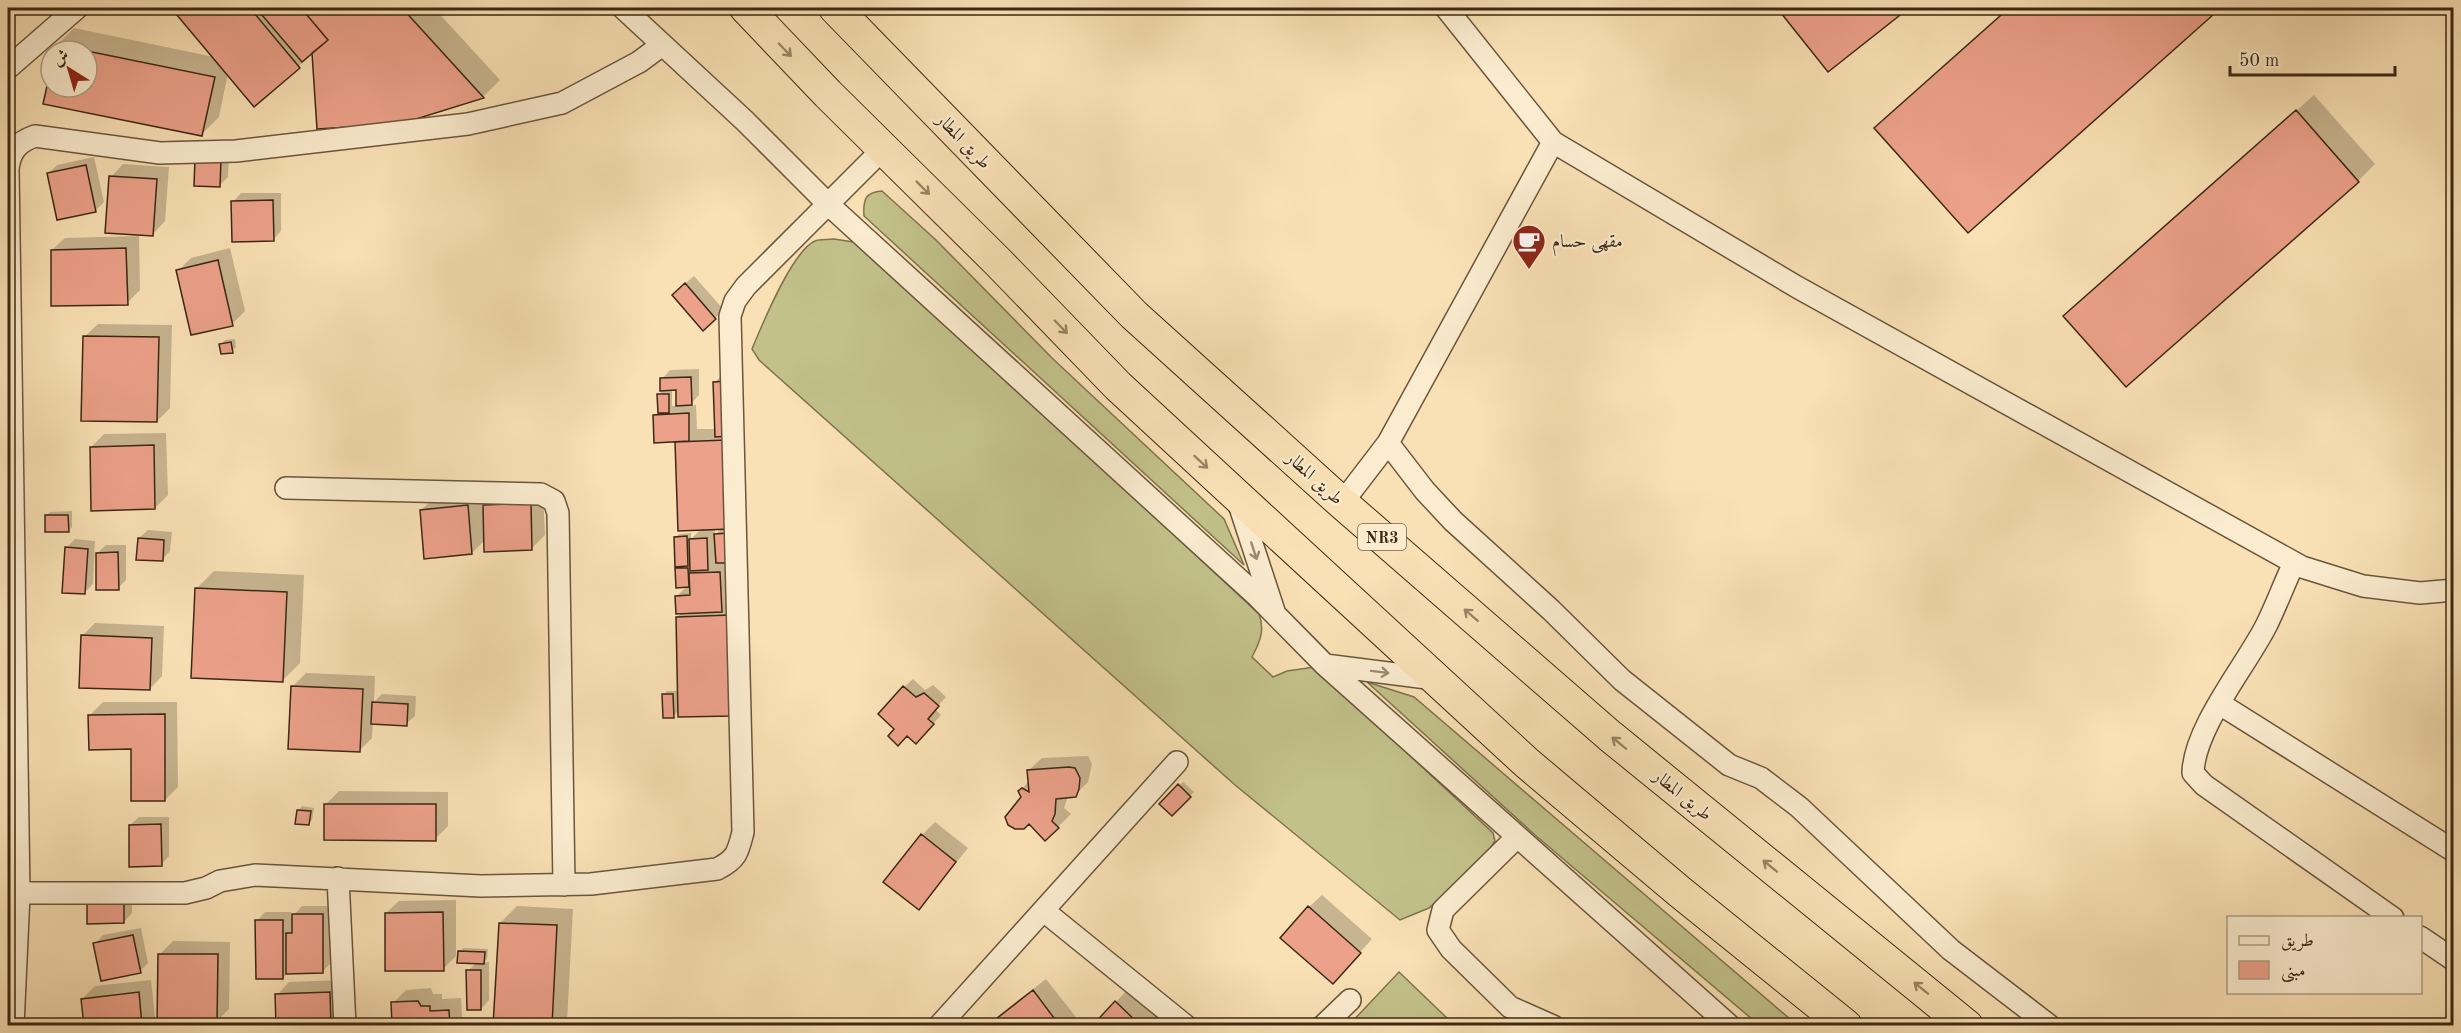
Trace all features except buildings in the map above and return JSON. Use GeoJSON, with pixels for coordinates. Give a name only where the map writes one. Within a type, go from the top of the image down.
{"type":"FeatureCollection","features":[{"type":"Feature","properties":{"kind":"highway"},"geometry":{"type":"LineString","coordinates":[[746,8],[1118,386],[1527,763],[1680,892],[1846,1026]]}},
{"type":"Feature","properties":{"kind":"highway","name":"طريق المطار"},"geometry":{"type":"LineString","coordinates":[[836,8],[1134,315],[1342,503],[1610,736],[1967,1026]]}},
{"type":"Feature","properties":{"kind":"street"},"geometry":{"type":"LineString","coordinates":[[8,68],[77,8]]}},
{"type":"Feature","properties":{"kind":"street"},"geometry":{"type":"LineString","coordinates":[[622,8],[737,114],[829,205],[1275,615],[1325,665],[1730,1026]]}},
{"type":"Feature","properties":{"kind":"street"},"geometry":{"type":"LineString","coordinates":[[1446,8],[1553,142],[1797,287],[2294,562],[2363,586],[2420,593],[2454,590]]}},
{"type":"Feature","properties":{"kind":"street"},"geometry":{"type":"LineString","coordinates":[[13,1026],[9,169],[10,158],[15,148],[23,141],[35,136],[160,153],[236,151],[468,124],[562,103],[639,62],[662,45]]}},
{"type":"Feature","properties":{"kind":"street"},"geometry":{"type":"LineString","coordinates":[[1342,503],[1388,443],[1553,142]]}},
{"type":"Feature","properties":{"kind":"street"},"geometry":{"type":"LineString","coordinates":[[13,893],[184,893],[206,888],[219,881],[255,875],[481,886],[591,884],[717,869],[731,862],[739,850],[742,832],[729,316],[735,301],[746,286],[883,149]]}},
{"type":"Feature","properties":{"kind":"street"},"geometry":{"type":"LineString","coordinates":[[1388,443],[1425,491],[1453,521],[1551,610],[1622,680],[1729,765],[1761,778],[1798,807],[1951,950],[2050,1026]]}},
{"type":"Feature","properties":{"kind":"street"},"geometry":{"type":"LineString","coordinates":[[286,488],[541,494],[554,501],[558,513],[564,885]]}},
{"type":"Feature","properties":{"kind":"street"},"geometry":{"type":"LineString","coordinates":[[1236,495],[1275,615]]}},
{"type":"Feature","properties":{"kind":"street"},"geometry":{"type":"LineString","coordinates":[[2294,562],[2266,625],[2220,704],[2193,758],[2193,773],[2204,785],[2390,916]]}},
{"type":"Feature","properties":{"kind":"street"},"geometry":{"type":"LineString","coordinates":[[1325,665],[1436,679]]}},
{"type":"Feature","properties":{"kind":"street"},"geometry":{"type":"LineString","coordinates":[[2220,704],[2454,851]]}},
{"type":"Feature","properties":{"kind":"street"},"geometry":{"type":"LineString","coordinates":[[939,1026],[1177,762]]}},
{"type":"Feature","properties":{"kind":"street"},"geometry":{"type":"LineString","coordinates":[[1517,837],[1443,910],[1438,930],[1451,949],[1510,1007],[1553,1026]]}},
{"type":"Feature","properties":{"kind":"street"},"geometry":{"type":"LineString","coordinates":[[338,878],[345,1026]]}},
{"type":"Feature","properties":{"kind":"street"},"geometry":{"type":"LineString","coordinates":[[1044,911],[1186,1026]]}},
{"type":"Feature","properties":{"kind":"street"},"geometry":{"type":"LineString","coordinates":[[2422,938],[2454,960]]}},
{"type":"Feature","properties":{"kind":"street"},"geometry":{"type":"LineString","coordinates":[[1323,1026],[1350,1000]]}},
{"type":"Feature","properties":{"kind":"shaded area"},"geometry":{"type":"Polygon","coordinates":[[[882,191],[936,240],[1052,358],[1224,519],[1244,565],[864,216],[866,198],[872,193],[882,191]]]}},
{"type":"Feature","properties":{"kind":"shaded area"},"geometry":{"type":"Polygon","coordinates":[[[834,239],[860,243],[1259,614],[1262,625],[1261,636],[1252,657],[1273,677],[1287,671],[1315,667],[1493,833],[1495,841],[1485,856],[1429,908],[1400,920],[1235,785],[759,360],[752,349],[788,273],[806,248],[815,241],[834,239]]]}},
{"type":"Feature","properties":{"kind":"shaded area"},"geometry":{"type":"Polygon","coordinates":[[[1367,682],[1414,697],[1797,1025],[1759,1025],[1535,835],[1367,682]]]}},
{"type":"Feature","properties":{"kind":"shaded area"},"geometry":{"type":"Polygon","coordinates":[[[1399,972],[1448,1019],[1441,1025],[1349,1025],[1399,972]]]}},
{"type":"Feature","properties":{"kind":"place","name":"مقهى حسام"},"geometry":{"type":"Point","coordinates":[1529,270]}}]}
